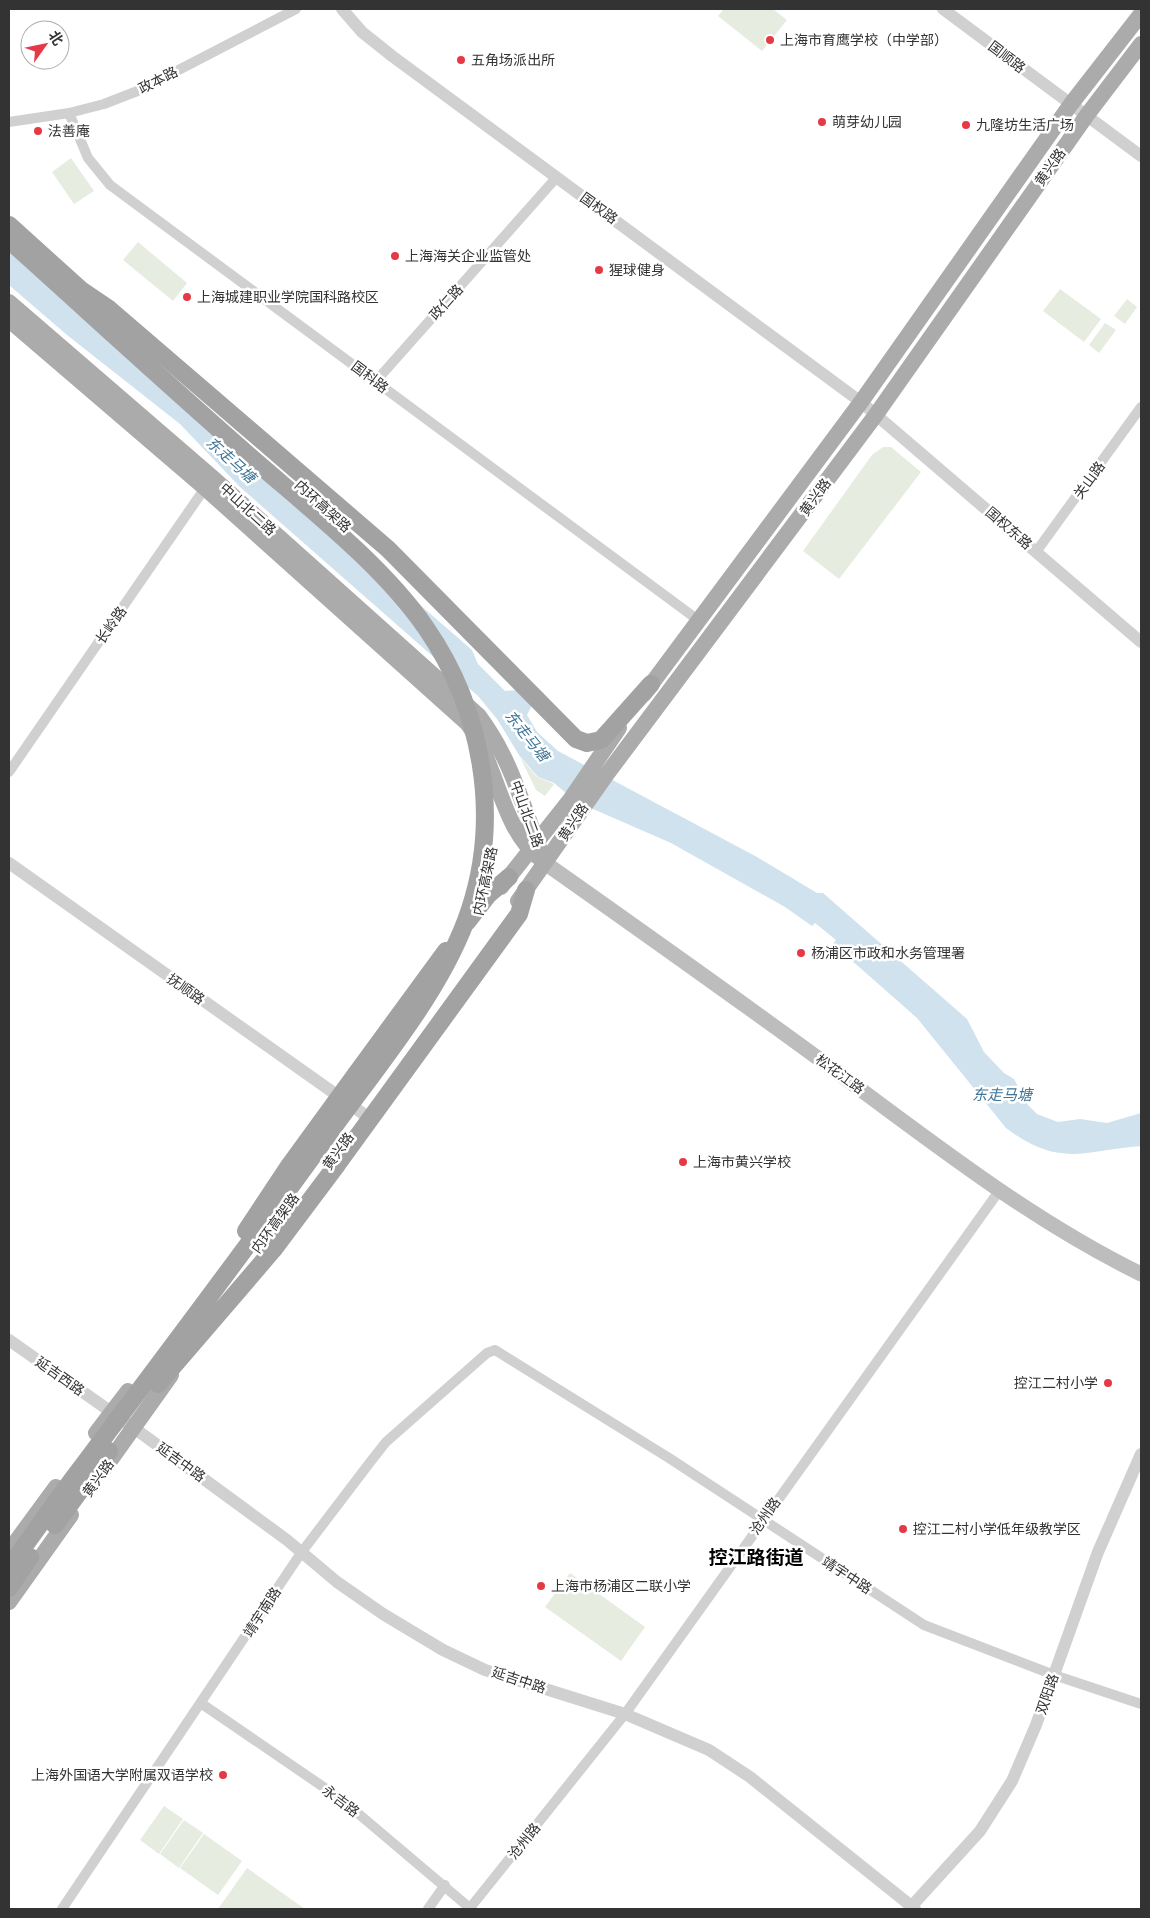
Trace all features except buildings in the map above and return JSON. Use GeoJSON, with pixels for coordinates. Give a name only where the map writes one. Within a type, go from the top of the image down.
{"type":"FeatureCollection","features":[{"type":"Feature","properties":{"kind":"highway","name":"内环高架路"},"geometry":{"type":"LineString","coordinates":[[9,225],[379,557],[432,616],[467,677],[480,709],[490,752],[494,784],[495,833],[485,892],[467,948],[441,997],[9,1588]]}},
{"type":"Feature","properties":{"kind":"highway","name":"内环高架路"},"geometry":{"type":"LineString","coordinates":[[9,240],[312,511],[394,588],[426,627],[454,675],[470,716],[483,778],[483,838],[475,891],[470,911],[438,982],[9,1567]]}},
{"type":"Feature","properties":{"kind":"highway"},"geometry":{"type":"LineString","coordinates":[[81,290],[109,309],[351,515],[394,555],[576,739],[587,743],[596,743],[608,734],[651,684]]}},
{"type":"Feature","properties":{"kind":"highway"},"geometry":{"type":"LineString","coordinates":[[210,1295],[251,1222],[356,1074],[473,913],[488,895],[509,877]]}},
{"type":"Feature","properties":{"kind":"highway"},"geometry":{"type":"LineString","coordinates":[[158,1384],[267,1257],[336,1166],[517,918],[522,908],[526,890]]}},
{"type":"Feature","properties":{"kind":"main road","name":"黄兴路"},"geometry":{"type":"LineString","coordinates":[[600,770],[651,684],[861,402],[1071,104],[1141,14]]}},
{"type":"Feature","properties":{"kind":"main road","name":"黄兴路"},"geometry":{"type":"LineString","coordinates":[[9,1602],[526,890],[545,863],[577,803],[600,770],[875,416],[1087,114],[1141,44]]}},
{"type":"Feature","properties":{"kind":"main road","name":"中山北二路"},"geometry":{"type":"LineString","coordinates":[[9,302],[209,483],[479,716],[493,734],[508,763],[534,847],[545,863]]}},
{"type":"Feature","properties":{"kind":"main road","name":"中山北二路"},"geometry":{"type":"LineString","coordinates":[[9,320],[209,483]]}},
{"type":"Feature","properties":{"kind":"main road","name":"黄兴路"},"geometry":{"type":"LineString","coordinates":[[9,1551],[345,1101],[509,877],[534,847],[577,803]]}},
{"type":"Feature","properties":{"kind":"main road","name":"松花江路"},"geometry":{"type":"LineString","coordinates":[[545,863],[775,1026],[999,1191],[1091,1250],[1141,1274]]}},
{"type":"Feature","properties":{"kind":"street","name":"政本路"},"geometry":{"type":"LineString","coordinates":[[9,122],[69,113],[104,104],[140,90],[296,9]]}},
{"type":"Feature","properties":{"kind":"street","name":"国权路"},"geometry":{"type":"LineString","coordinates":[[342,9],[362,32],[392,56],[861,402],[875,416]]}},
{"type":"Feature","properties":{"kind":"street","name":"国顺路"},"geometry":{"type":"LineString","coordinates":[[944,9],[1141,156]]}},
{"type":"Feature","properties":{"kind":"street","name":"国科路"},"geometry":{"type":"LineString","coordinates":[[69,113],[88,158],[110,185],[698,620]]}},
{"type":"Feature","properties":{"kind":"street","name":"政仁路"},"geometry":{"type":"LineString","coordinates":[[376,381],[556,178]]}},
{"type":"Feature","properties":{"kind":"street","name":"关山路"},"geometry":{"type":"LineString","coordinates":[[1036,552],[1141,407]]}},
{"type":"Feature","properties":{"kind":"street","name":"国权东路"},"geometry":{"type":"LineString","coordinates":[[875,416],[1141,642]]}},
{"type":"Feature","properties":{"kind":"street","name":"长岭路"},"geometry":{"type":"LineString","coordinates":[[9,772],[209,483]]}},
{"type":"Feature","properties":{"kind":"street","name":"抚顺路"},"geometry":{"type":"LineString","coordinates":[[9,863],[364,1115]]}},
{"type":"Feature","properties":{"kind":"street","name":"沧州路"},"geometry":{"type":"LineString","coordinates":[[471,1909],[625,1714],[999,1191]]}},
{"type":"Feature","properties":{"kind":"street","name":"延吉西路"},"geometry":{"type":"LineString","coordinates":[[9,1340],[134,1428]]}},
{"type":"Feature","properties":{"kind":"street","name":"靖宇南路"},"geometry":{"type":"LineString","coordinates":[[62,1909],[202,1704],[301,1553],[386,1442],[487,1353],[495,1350],[500,1352]]}},
{"type":"Feature","properties":{"kind":"street","name":"靖宇中路"},"geometry":{"type":"LineString","coordinates":[[500,1352],[924,1625],[1054,1675],[1141,1704]]}},
{"type":"Feature","properties":{"kind":"street","name":"延吉中路"},"geometry":{"type":"LineString","coordinates":[[134,1428],[337,1582],[383,1614],[443,1650],[486,1670],[625,1714],[709,1750],[742,1772],[912,1908]]}},
{"type":"Feature","properties":{"kind":"street","name":"双阳路"},"geometry":{"type":"LineString","coordinates":[[912,1908],[980,1830],[1003,1796],[1021,1763],[1098,1552],[1141,1454]]}},
{"type":"Feature","properties":{"kind":"street","name":"永吉路"},"geometry":{"type":"LineString","coordinates":[[202,1704],[341,1800],[445,1885],[471,1909]]}},
{"type":"Feature","properties":{"kind":"street"},"geometry":{"type":"LineString","coordinates":[[428,1909],[445,1885]]}},
{"type":"Feature","properties":{"kind":"shaded area"},"geometry":{"type":"Polygon","coordinates":[[[724,9],[773,9],[787,20],[762,51],[718,16],[724,9]]]}},
{"type":"Feature","properties":{"kind":"shaded area"},"geometry":{"type":"Polygon","coordinates":[[[71,158],[94,191],[74,204],[52,172],[71,158]]]}},
{"type":"Feature","properties":{"kind":"shaded area"},"geometry":{"type":"Polygon","coordinates":[[[138,242],[187,283],[173,301],[123,260],[138,242]]]}},
{"type":"Feature","properties":{"kind":"shaded area"},"geometry":{"type":"Polygon","coordinates":[[[1060,289],[1101,319],[1084,342],[1043,311],[1060,289]]]}},
{"type":"Feature","properties":{"kind":"shaded area"},"geometry":{"type":"Polygon","coordinates":[[[1127,299],[1137,307],[1125,324],[1114,316],[1127,299]]]}},
{"type":"Feature","properties":{"kind":"shaded area"},"geometry":{"type":"Polygon","coordinates":[[[1105,323],[1116,330],[1099,353],[1089,345],[1105,323]]]}},
{"type":"Feature","properties":{"kind":"shaded area"},"geometry":{"type":"Polygon","coordinates":[[[883,447],[891,447],[921,472],[839,579],[803,551],[872,455],[883,447]]]}},
{"type":"Feature","properties":{"kind":"shaded area"},"geometry":{"type":"Polygon","coordinates":[[[520,757],[537,777],[554,784],[545,796],[536,790],[520,757]]]}},
{"type":"Feature","properties":{"kind":"shaded area"},"geometry":{"type":"Polygon","coordinates":[[[570,1573],[645,1627],[621,1661],[545,1607],[570,1573]]]}},
{"type":"Feature","properties":{"kind":"shaded area"},"geometry":{"type":"Polygon","coordinates":[[[164,1806],[183,1819],[159,1854],[140,1840],[164,1806]]]}},
{"type":"Feature","properties":{"kind":"shaded area"},"geometry":{"type":"Polygon","coordinates":[[[184,1820],[203,1833],[179,1868],[160,1854],[184,1820]]]}},
{"type":"Feature","properties":{"kind":"shaded area"},"geometry":{"type":"Polygon","coordinates":[[[204,1834],[242,1861],[218,1895],[180,1868],[204,1834]]]}},
{"type":"Feature","properties":{"kind":"shaded area"},"geometry":{"type":"Polygon","coordinates":[[[247,1868],[305,1909],[218,1909],[247,1868]]]}},
{"type":"Feature","properties":{"kind":"water","name":"东走马塘"},"geometry":{"type":"Polygon","coordinates":[[[9,248],[472,650],[478,664],[505,691],[518,690],[532,705],[527,715],[537,732],[558,751],[757,857],[817,893],[823,893],[967,1019],[984,1052],[1004,1073],[1014,1079],[1028,1105],[1037,1114],[1058,1122],[1080,1119],[1107,1123],[1141,1113],[1141,1146],[1071,1154],[1056,1153],[1025,1140],[1006,1128],[917,1018],[833,944],[836,940],[815,923],[812,926],[785,907],[671,843],[577,802],[554,783],[538,777],[519,755],[497,719],[478,696],[240,487],[180,424],[67,335],[9,285],[9,248]]]}},
{"type":"Feature","properties":{"kind":"place","name":"上海市育鹰学校（中学部）"},"geometry":{"type":"Point","coordinates":[770,40]}},
{"type":"Feature","properties":{"kind":"place","name":"五角场派出所"},"geometry":{"type":"Point","coordinates":[461,60]}},
{"type":"Feature","properties":{"kind":"place","name":"萌芽幼儿园"},"geometry":{"type":"Point","coordinates":[822,122]}},
{"type":"Feature","properties":{"kind":"place","name":"九隆坊生活广场"},"geometry":{"type":"Point","coordinates":[966,125]}},
{"type":"Feature","properties":{"kind":"place","name":"法善庵"},"geometry":{"type":"Point","coordinates":[38,131]}},
{"type":"Feature","properties":{"kind":"place","name":"上海海关企业监管处"},"geometry":{"type":"Point","coordinates":[395,256]}},
{"type":"Feature","properties":{"kind":"place","name":"猩球健身"},"geometry":{"type":"Point","coordinates":[599,270]}},
{"type":"Feature","properties":{"kind":"place","name":"上海城建职业学院国科路校区"},"geometry":{"type":"Point","coordinates":[187,297]}},
{"type":"Feature","properties":{"kind":"place","name":"杨浦区市政和水务管理署"},"geometry":{"type":"Point","coordinates":[801,953]}},
{"type":"Feature","properties":{"kind":"place","name":"上海市黄兴学校"},"geometry":{"type":"Point","coordinates":[683,1162]}},
{"type":"Feature","properties":{"kind":"place","name":"控江二村小学"},"geometry":{"type":"Point","coordinates":[1108,1383]}},
{"type":"Feature","properties":{"kind":"place","name":"控江二村小学低年级教学区"},"geometry":{"type":"Point","coordinates":[903,1529]}},
{"type":"Feature","properties":{"kind":"place","name":"上海市杨浦区二联小学"},"geometry":{"type":"Point","coordinates":[541,1586]}},
{"type":"Feature","properties":{"kind":"place","name":"上海外国语大学附属双语学校"},"geometry":{"type":"Point","coordinates":[223,1775]}},
{"type":"Feature","properties":{"kind":"district","name":"控江路街道"},"geometry":{"type":"Point","coordinates":[756,1557]}}]}
